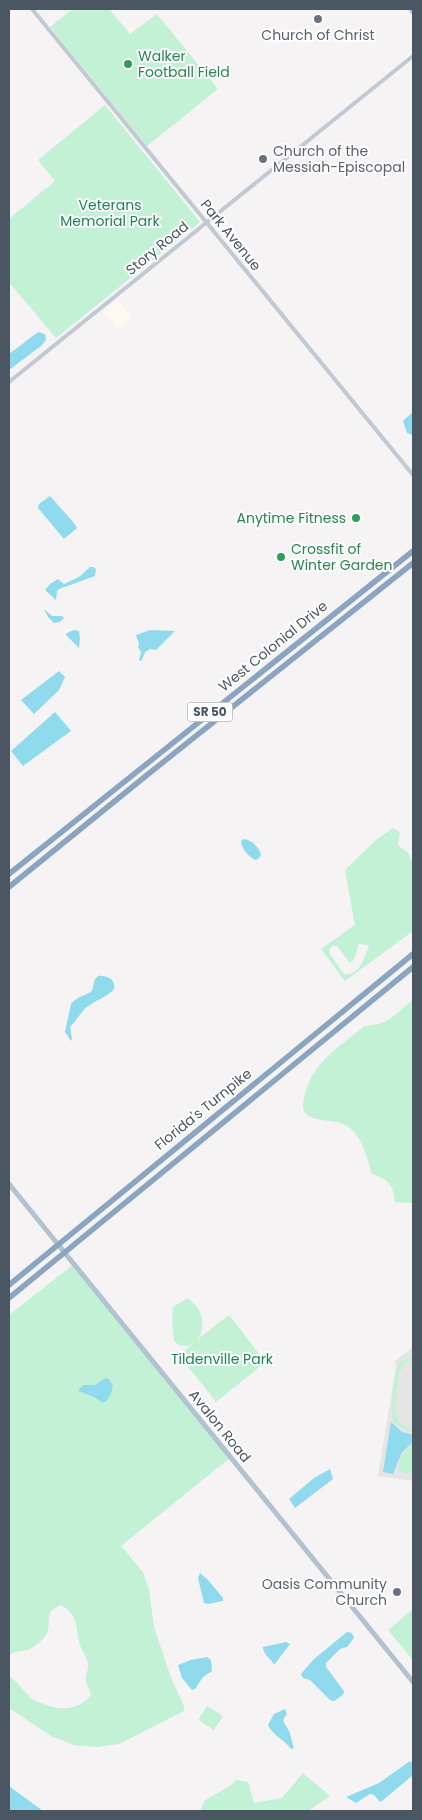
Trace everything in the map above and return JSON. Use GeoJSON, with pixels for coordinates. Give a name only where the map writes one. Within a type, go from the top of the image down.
{"type":"FeatureCollection","features":[{"type":"Feature","properties":{"kind":"highway","name":"West Colonial Drive"},"geometry":{"type":"LineString","coordinates":[[10,874],[413,551]]}},
{"type":"Feature","properties":{"kind":"highway","name":"West Colonial Drive"},"geometry":{"type":"LineString","coordinates":[[9,887],[413,563]]}},
{"type":"Feature","properties":{"kind":"highway"},"geometry":{"type":"LineString","coordinates":[[385,586],[394,573],[396,565]]}},
{"type":"Feature","properties":{"kind":"highway"},"geometry":{"type":"LineString","coordinates":[[298,654],[300,645],[312,631]]}},
{"type":"Feature","properties":{"kind":"highway"},"geometry":{"type":"LineString","coordinates":[[279,670],[292,653],[294,645]]}},
{"type":"Feature","properties":{"kind":"highway"},"geometry":{"type":"LineString","coordinates":[[170,757],[170,749],[190,728]]}},
{"type":"Feature","properties":{"kind":"highway"},"geometry":{"type":"LineString","coordinates":[[147,775],[148,762]]}},
{"type":"Feature","properties":{"kind":"highway","name":"Florida's Turnpike"},"geometry":{"type":"LineString","coordinates":[[9,1285],[413,954]]}},
{"type":"Feature","properties":{"kind":"highway","name":"Florida's Turnpike"},"geometry":{"type":"LineString","coordinates":[[9,1298],[413,967]]}},
{"type":"Feature","properties":{"kind":"main road","name":"Avalon Road"},"geometry":{"type":"LineString","coordinates":[[9,1184],[413,1682]]}},
{"type":"Feature","properties":{"kind":"street","name":"Park Avenue"},"geometry":{"type":"LineString","coordinates":[[32,9],[413,475]]}},
{"type":"Feature","properties":{"kind":"street","name":"Story Road"},"geometry":{"type":"LineString","coordinates":[[9,382],[413,56]]}},
{"type":"Feature","properties":{"kind":"shaded area"},"geometry":{"type":"Polygon","coordinates":[[[118,300],[132,317],[117,329],[103,312],[118,300]]]}},
{"type":"Feature","properties":{"kind":"shaded area"},"geometry":{"type":"Polygon","coordinates":[[[413,1347],[413,1481],[378,1476],[396,1366],[395,1361],[413,1347]]]}},
{"type":"Feature","properties":{"kind":"green space"},"geometry":{"type":"Polygon","coordinates":[[[73,9],[109,9],[130,34],[157,14],[218,89],[147,146],[50,27],[73,9]]]}},
{"type":"Feature","properties":{"kind":"green space","name":"Veterans Memorial Park"},"geometry":{"type":"Polygon","coordinates":[[[105,105],[200,222],[56,338],[9,282],[9,219],[55,181],[38,160],[105,105]]]}},
{"type":"Feature","properties":{"kind":"green space"},"geometry":{"type":"Polygon","coordinates":[[[393,828],[400,832],[398,845],[409,854],[413,864],[413,931],[345,981],[321,949],[355,925],[345,870],[377,839],[393,828]],[[359,943],[355,957],[350,963],[337,946],[332,946],[329,950],[344,974],[349,974],[361,965],[369,946],[359,943]]]}},
{"type":"Feature","properties":{"kind":"green space"},"geometry":{"type":"Polygon","coordinates":[[[413,999],[413,1203],[395,1202],[393,1191],[389,1184],[382,1178],[372,1174],[365,1151],[352,1130],[337,1122],[318,1119],[305,1114],[303,1105],[313,1075],[334,1050],[362,1028],[390,1019],[413,999]]]}},
{"type":"Feature","properties":{"kind":"green space"},"geometry":{"type":"Polygon","coordinates":[[[74,1264],[231,1457],[121,1546],[143,1572],[149,1590],[154,1627],[170,1675],[184,1706],[184,1711],[119,1744],[96,1747],[74,1745],[51,1736],[9,1708],[9,1676],[33,1700],[48,1706],[74,1707],[91,1695],[86,1682],[87,1661],[79,1642],[75,1621],[71,1613],[61,1605],[51,1612],[47,1633],[44,1638],[30,1649],[15,1652],[9,1656],[9,1315],[74,1264]]]}},
{"type":"Feature","properties":{"kind":"green space","name":"Tildenville Park"},"geometry":{"type":"Polygon","coordinates":[[[188,1298],[197,1307],[202,1317],[202,1328],[198,1339],[229,1315],[264,1360],[267,1358],[268,1360],[216,1402],[179,1355],[194,1343],[188,1346],[179,1345],[174,1341],[173,1307],[188,1298]]]}},
{"type":"Feature","properties":{"kind":"green space"},"geometry":{"type":"Polygon","coordinates":[[[413,1357],[413,1360],[404,1364],[399,1372],[395,1412],[399,1422],[413,1429],[413,1432],[397,1425],[393,1420],[392,1401],[397,1368],[402,1361],[413,1357]]]}},
{"type":"Feature","properties":{"kind":"green space"},"geometry":{"type":"Polygon","coordinates":[[[413,1444],[413,1474],[398,1472],[402,1456],[413,1444]]]}},
{"type":"Feature","properties":{"kind":"green space"},"geometry":{"type":"Polygon","coordinates":[[[413,1609],[413,1658],[412,1659],[388,1630],[413,1609]]]}},
{"type":"Feature","properties":{"kind":"green space"},"geometry":{"type":"Polygon","coordinates":[[[207,1706],[223,1716],[214,1730],[198,1720],[207,1706]]]}},
{"type":"Feature","properties":{"kind":"green space"},"geometry":{"type":"Polygon","coordinates":[[[303,1773],[330,1796],[308,1811],[200,1811],[205,1800],[230,1786],[236,1780],[248,1782],[254,1803],[282,1798],[303,1773]]]}},
{"type":"Feature","properties":{"kind":"water"},"geometry":{"type":"Polygon","coordinates":[[[38,332],[45,334],[46,340],[41,346],[9,370],[9,354],[38,332]]]}},
{"type":"Feature","properties":{"kind":"water"},"geometry":{"type":"Polygon","coordinates":[[[413,412],[413,435],[407,433],[403,421],[413,412]]]}},
{"type":"Feature","properties":{"kind":"water"},"geometry":{"type":"Polygon","coordinates":[[[50,496],[77,528],[64,539],[38,508],[39,504],[50,496]]]}},
{"type":"Feature","properties":{"kind":"water"},"geometry":{"type":"Polygon","coordinates":[[[90,567],[96,569],[95,576],[59,589],[56,600],[45,590],[58,579],[64,584],[79,577],[90,567]]]}},
{"type":"Feature","properties":{"kind":"water"},"geometry":{"type":"Polygon","coordinates":[[[44,609],[52,616],[62,616],[64,618],[60,622],[54,623],[44,609]]]}},
{"type":"Feature","properties":{"kind":"water"},"geometry":{"type":"Polygon","coordinates":[[[74,630],[79,631],[79,648],[66,635],[74,630]]]}},
{"type":"Feature","properties":{"kind":"water"},"geometry":{"type":"Polygon","coordinates":[[[150,630],[175,631],[156,650],[150,649],[145,652],[142,660],[139,661],[141,652],[136,635],[150,630]]]}},
{"type":"Feature","properties":{"kind":"water"},"geometry":{"type":"Polygon","coordinates":[[[59,671],[65,677],[59,690],[34,714],[21,700],[59,671]]]}},
{"type":"Feature","properties":{"kind":"water"},"geometry":{"type":"Polygon","coordinates":[[[55,712],[71,731],[23,766],[11,751],[55,712]]]}},
{"type":"Feature","properties":{"kind":"water"},"geometry":{"type":"Polygon","coordinates":[[[244,839],[252,842],[257,847],[261,855],[258,859],[255,860],[248,855],[241,844],[241,841],[244,839]]]}},
{"type":"Feature","properties":{"kind":"water"},"geometry":{"type":"Polygon","coordinates":[[[98,976],[110,978],[114,989],[87,1007],[70,1027],[71,1041],[65,1032],[71,1004],[92,991],[95,979],[98,976]]]}},
{"type":"Feature","properties":{"kind":"water"},"geometry":{"type":"Polygon","coordinates":[[[108,1378],[113,1386],[110,1396],[103,1403],[94,1397],[78,1391],[83,1385],[95,1385],[108,1378]]]}},
{"type":"Feature","properties":{"kind":"water"},"geometry":{"type":"Polygon","coordinates":[[[391,1422],[402,1432],[413,1435],[413,1442],[402,1452],[393,1474],[383,1472],[391,1422]]]}},
{"type":"Feature","properties":{"kind":"water"},"geometry":{"type":"Polygon","coordinates":[[[330,1469],[333,1479],[295,1508],[289,1499],[314,1478],[330,1469]]]}},
{"type":"Feature","properties":{"kind":"water"},"geometry":{"type":"Polygon","coordinates":[[[200,1573],[223,1598],[223,1601],[204,1603],[198,1578],[200,1573]]]}},
{"type":"Feature","properties":{"kind":"water"},"geometry":{"type":"Polygon","coordinates":[[[347,1632],[352,1633],[354,1638],[347,1647],[340,1649],[326,1663],[326,1667],[344,1691],[343,1695],[334,1701],[330,1700],[310,1680],[303,1678],[301,1674],[314,1659],[347,1632]]]}},
{"type":"Feature","properties":{"kind":"water"},"geometry":{"type":"Polygon","coordinates":[[[286,1642],[290,1644],[274,1665],[264,1652],[263,1647],[286,1642]]]}},
{"type":"Feature","properties":{"kind":"water"},"geometry":{"type":"Polygon","coordinates":[[[207,1657],[211,1660],[212,1671],[203,1677],[195,1689],[192,1690],[182,1678],[178,1665],[207,1657]]]}},
{"type":"Feature","properties":{"kind":"water"},"geometry":{"type":"Polygon","coordinates":[[[285,1709],[287,1714],[284,1721],[294,1748],[291,1749],[268,1725],[274,1714],[285,1709]]]}},
{"type":"Feature","properties":{"kind":"water"},"geometry":{"type":"Polygon","coordinates":[[[410,1761],[413,1763],[413,1775],[382,1801],[380,1802],[374,1795],[370,1794],[356,1803],[346,1797],[379,1783],[410,1761]]]}},
{"type":"Feature","properties":{"kind":"water"},"geometry":{"type":"Polygon","coordinates":[[[9,1786],[43,1811],[9,1811],[9,1786]]]}},
{"type":"Feature","properties":{"kind":"place","name":"Church of Christ"},"geometry":{"type":"Point","coordinates":[318,19]}},
{"type":"Feature","properties":{"kind":"place","name":"Walker Football Field"},"geometry":{"type":"Point","coordinates":[128,64]}},
{"type":"Feature","properties":{"kind":"place","name":"Church of the Messiah-Episcopal"},"geometry":{"type":"Point","coordinates":[263,159]}},
{"type":"Feature","properties":{"kind":"place","name":"Anytime Fitness"},"geometry":{"type":"Point","coordinates":[356,518]}},
{"type":"Feature","properties":{"kind":"place","name":"Crossfit of Winter Garden"},"geometry":{"type":"Point","coordinates":[281,557]}},
{"type":"Feature","properties":{"kind":"place","name":"Oasis Community Church"},"geometry":{"type":"Point","coordinates":[397,1592]}}]}
